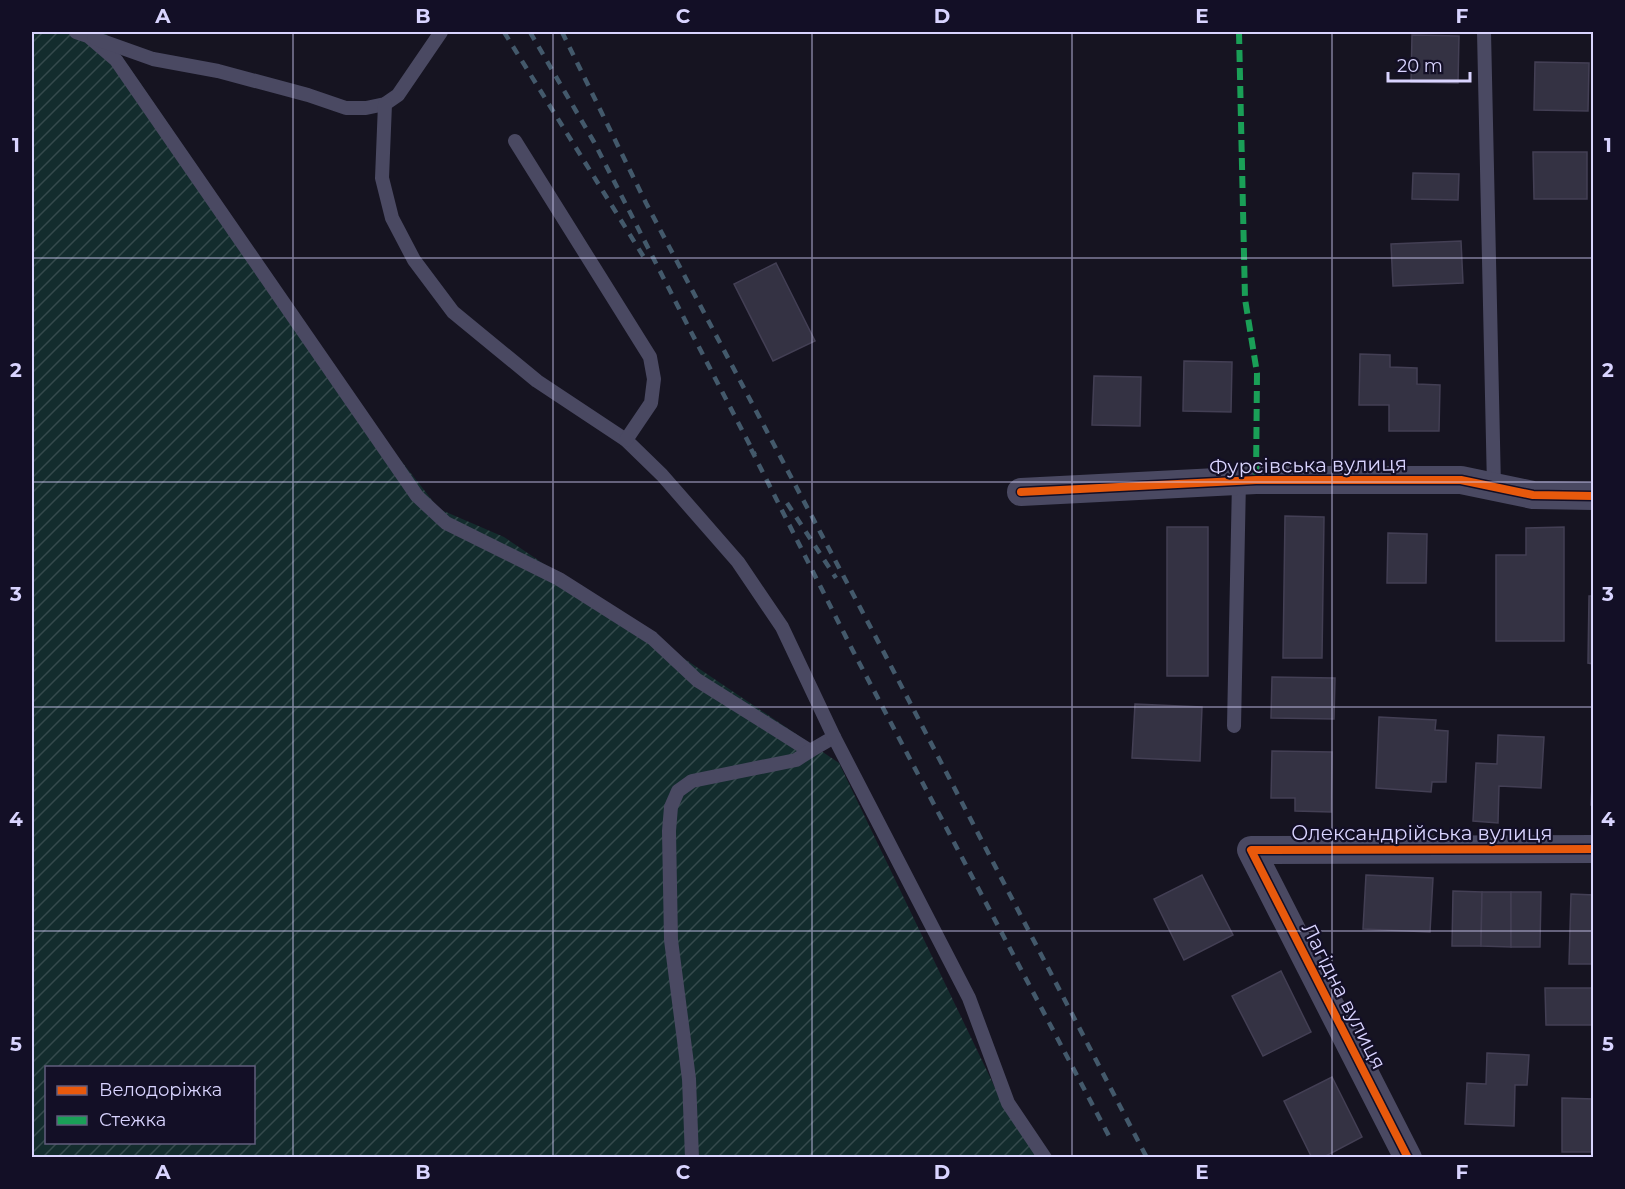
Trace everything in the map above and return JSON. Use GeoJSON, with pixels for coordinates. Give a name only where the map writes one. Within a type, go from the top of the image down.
{"type":"FeatureCollection","features":[{"type":"Feature","properties":{"kind":"street","name":"Фурсівська вулиця"},"geometry":{"type":"LineString","coordinates":[[1021,492],[1239,481],[1461,480],[1533,495],[1593,496]]}},
{"type":"Feature","properties":{"kind":"street","name":"Олександрійська вулиця"},"geometry":{"type":"LineString","coordinates":[[1251,850],[1593,849]]}},
{"type":"Feature","properties":{"kind":"street","name":"Лагідна вулиця"},"geometry":{"type":"LineString","coordinates":[[1251,850],[1408,1158]]}},
{"type":"Feature","properties":{"kind":"lane"},"geometry":{"type":"LineString","coordinates":[[82,34],[153,59],[218,70],[346,108],[366,108],[385,104],[398,95],[441,32]]}},
{"type":"Feature","properties":{"kind":"lane"},"geometry":{"type":"LineString","coordinates":[[1484,32],[1494,487]]}},
{"type":"Feature","properties":{"kind":"lane"},"geometry":{"type":"LineString","coordinates":[[82,34],[116,60],[417,496],[446,523],[559,579],[652,638],[697,680],[810,751]]}},
{"type":"Feature","properties":{"kind":"lane"},"geometry":{"type":"LineString","coordinates":[[385,104],[382,178],[392,218],[414,260],[453,312],[537,381],[626,440],[662,475],[738,562],[782,627],[834,737],[969,998],[1008,1103],[1045,1158]]}},
{"type":"Feature","properties":{"kind":"lane"},"geometry":{"type":"LineString","coordinates":[[515,141],[650,357],[654,379],[651,403],[626,440]]}},
{"type":"Feature","properties":{"kind":"lane"},"geometry":{"type":"LineString","coordinates":[[1234,726],[1239,481]]}},
{"type":"Feature","properties":{"kind":"lane"},"geometry":{"type":"LineString","coordinates":[[692,1158],[689,1079],[671,940],[669,831],[671,807],[678,791],[692,781],[796,760],[834,737]]}},
{"type":"Feature","properties":{"kind":"green space"},"geometry":{"type":"Polygon","coordinates":[[[32,32],[105,32],[391,448],[439,509],[504,537],[839,763],[1002,1102],[1037,1157],[32,1157],[32,32]]]}},
{"type":"Feature","properties":{"kind":"building"},"geometry":{"type":"Polygon","coordinates":[[[1412,35],[1459,36],[1458,83],[1411,82],[1412,35]]]}},
{"type":"Feature","properties":{"kind":"building"},"geometry":{"type":"Polygon","coordinates":[[[1535,62],[1589,63],[1588,111],[1534,110],[1535,62]]]}},
{"type":"Feature","properties":{"kind":"building"},"geometry":{"type":"Polygon","coordinates":[[[1533,152],[1587,152],[1587,199],[1534,199],[1533,152]]]}},
{"type":"Feature","properties":{"kind":"building"},"geometry":{"type":"Polygon","coordinates":[[[1413,173],[1459,174],[1458,200],[1412,199],[1413,173]]]}},
{"type":"Feature","properties":{"kind":"building"},"geometry":{"type":"Polygon","coordinates":[[[1461,241],[1463,283],[1393,286],[1391,244],[1461,241]]]}},
{"type":"Feature","properties":{"kind":"building"},"geometry":{"type":"Polygon","coordinates":[[[776,263],[815,341],[773,361],[734,284],[776,263]]]}},
{"type":"Feature","properties":{"kind":"building"},"geometry":{"type":"Polygon","coordinates":[[[1360,354],[1390,355],[1390,367],[1417,368],[1417,384],[1440,385],[1439,431],[1389,431],[1389,405],[1359,405],[1360,354]]]}},
{"type":"Feature","properties":{"kind":"building"},"geometry":{"type":"Polygon","coordinates":[[[1184,361],[1232,362],[1231,412],[1183,411],[1184,361]]]}},
{"type":"Feature","properties":{"kind":"building"},"geometry":{"type":"Polygon","coordinates":[[[1094,376],[1141,377],[1140,426],[1092,425],[1094,376]]]}},
{"type":"Feature","properties":{"kind":"building"},"geometry":{"type":"Polygon","coordinates":[[[1285,516],[1324,517],[1322,658],[1283,658],[1285,516]]]}},
{"type":"Feature","properties":{"kind":"building"},"geometry":{"type":"Polygon","coordinates":[[[1167,527],[1208,527],[1208,676],[1167,676],[1167,527]]]}},
{"type":"Feature","properties":{"kind":"building"},"geometry":{"type":"Polygon","coordinates":[[[1564,527],[1564,641],[1496,641],[1496,555],[1526,555],[1526,528],[1564,527]]]}},
{"type":"Feature","properties":{"kind":"building"},"geometry":{"type":"Polygon","coordinates":[[[1388,533],[1427,534],[1426,583],[1387,583],[1388,533]]]}},
{"type":"Feature","properties":{"kind":"building"},"geometry":{"type":"Polygon","coordinates":[[[1589,596],[1594,596],[1594,664],[1588,663],[1589,596]]]}},
{"type":"Feature","properties":{"kind":"building"},"geometry":{"type":"Polygon","coordinates":[[[1272,677],[1335,678],[1334,719],[1271,718],[1272,677]]]}},
{"type":"Feature","properties":{"kind":"building"},"geometry":{"type":"Polygon","coordinates":[[[1135,704],[1202,707],[1200,761],[1132,758],[1135,704]]]}},
{"type":"Feature","properties":{"kind":"building"},"geometry":{"type":"Polygon","coordinates":[[[1379,717],[1436,720],[1435,730],[1448,731],[1446,782],[1432,782],[1431,792],[1376,788],[1379,717]]]}},
{"type":"Feature","properties":{"kind":"building"},"geometry":{"type":"Polygon","coordinates":[[[1498,735],[1544,737],[1541,788],[1499,786],[1498,823],[1473,821],[1476,763],[1497,764],[1498,735]]]}},
{"type":"Feature","properties":{"kind":"building"},"geometry":{"type":"Polygon","coordinates":[[[1594,750],[1594,805],[1591,805],[1594,750]]]}},
{"type":"Feature","properties":{"kind":"building"},"geometry":{"type":"Polygon","coordinates":[[[1272,751],[1332,752],[1331,812],[1295,811],[1295,798],[1271,798],[1272,751]]]}},
{"type":"Feature","properties":{"kind":"building"},"geometry":{"type":"Polygon","coordinates":[[[1202,875],[1233,935],[1184,960],[1154,899],[1202,875]]]}},
{"type":"Feature","properties":{"kind":"building"},"geometry":{"type":"Polygon","coordinates":[[[1366,875],[1433,878],[1430,932],[1363,929],[1366,875]]]}},
{"type":"Feature","properties":{"kind":"building"},"geometry":{"type":"Polygon","coordinates":[[[1453,891],[1482,892],[1481,946],[1452,946],[1453,891]]]}},
{"type":"Feature","properties":{"kind":"building"},"geometry":{"type":"Polygon","coordinates":[[[1482,892],[1511,892],[1511,947],[1481,946],[1482,892]]]}},
{"type":"Feature","properties":{"kind":"building"},"geometry":{"type":"Polygon","coordinates":[[[1511,892],[1541,892],[1540,947],[1511,947],[1511,892]]]}},
{"type":"Feature","properties":{"kind":"building"},"geometry":{"type":"Polygon","coordinates":[[[1571,894],[1594,895],[1594,964],[1569,964],[1571,894]]]}},
{"type":"Feature","properties":{"kind":"building"},"geometry":{"type":"Polygon","coordinates":[[[1281,971],[1311,1032],[1263,1056],[1232,996],[1281,971]]]}},
{"type":"Feature","properties":{"kind":"building"},"geometry":{"type":"Polygon","coordinates":[[[1545,988],[1594,988],[1594,1025],[1546,1025],[1545,988]]]}},
{"type":"Feature","properties":{"kind":"building"},"geometry":{"type":"Polygon","coordinates":[[[1487,1053],[1529,1055],[1527,1085],[1515,1085],[1514,1126],[1465,1124],[1467,1083],[1486,1084],[1487,1053]]]}},
{"type":"Feature","properties":{"kind":"building"},"geometry":{"type":"Polygon","coordinates":[[[1332,1077],[1362,1137],[1322,1158],[1312,1158],[1284,1101],[1332,1077]]]}},
{"type":"Feature","properties":{"kind":"building"},"geometry":{"type":"Polygon","coordinates":[[[1562,1098],[1594,1099],[1594,1152],[1562,1152],[1562,1098]]]}},
{"type":"Feature","properties":{"kind":"railway"},"geometry":{"type":"LineString","coordinates":[[504,32],[645,259]]}},
{"type":"Feature","properties":{"kind":"railway"},"geometry":{"type":"LineString","coordinates":[[530,32],[594,142],[755,455]]}},
{"type":"Feature","properties":{"kind":"railway"},"geometry":{"type":"LineString","coordinates":[[562,32],[646,203],[881,647],[1147,1158]]}},
{"type":"Feature","properties":{"kind":"railway"},"geometry":{"type":"LineString","coordinates":[[751,449],[853,651],[1110,1138]]}},
{"type":"Feature","properties":{"kind":"railway"},"geometry":{"type":"LineString","coordinates":[[787,503],[836,578]]}},
{"type":"Feature","properties":{"kind":"marked path"},"geometry":{"type":"LineString","coordinates":[[1239,32],[1245,299],[1257,373],[1256,480]]}},
{"type":"Feature","properties":{"kind":"cycle path"},"geometry":{"type":"LineString","coordinates":[[1021,492],[1256,480],[1461,480],[1533,495],[1594,496]]}},
{"type":"Feature","properties":{"kind":"cycle path"},"geometry":{"type":"LineString","coordinates":[[1408,1158],[1251,850],[1594,849]]}}]}
